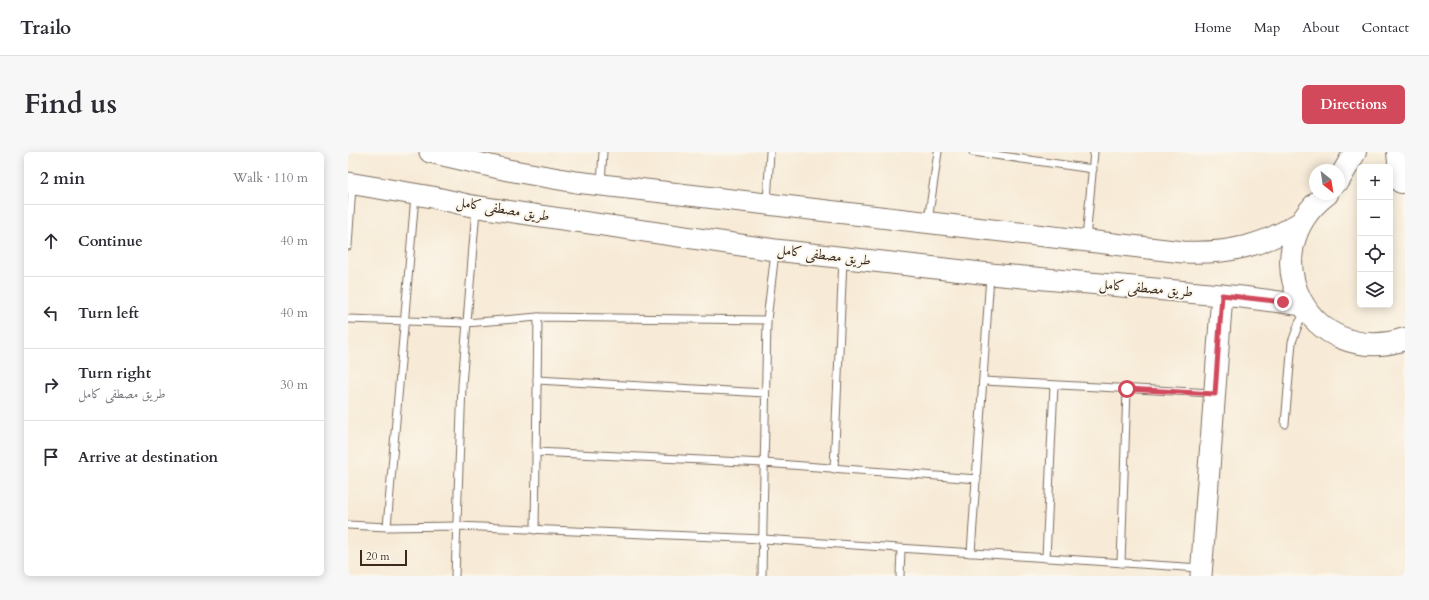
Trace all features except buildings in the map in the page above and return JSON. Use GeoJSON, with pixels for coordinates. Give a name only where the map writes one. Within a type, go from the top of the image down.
{"type":"FeatureCollection","features":[{"type":"Feature","properties":{"kind":"highway"},"geometry":{"type":"LineString","coordinates":[[1345,170],[1355,152]]}},
{"type":"Feature","properties":{"kind":"highway"},"geometry":{"type":"LineString","coordinates":[[1398,152],[1399,182]]}},
{"type":"Feature","properties":{"kind":"highway"},"geometry":{"type":"LineString","coordinates":[[1345,185],[1357,181]]}},
{"type":"Feature","properties":{"kind":"highway"},"geometry":{"type":"LineString","coordinates":[[1321,200],[1310,210],[1302,222],[1292,249],[1293,278],[1304,308],[1326,329],[1346,340],[1357,343],[1381,345],[1392,344],[1405,339]]}},
{"type":"Feature","properties":{"kind":"main road"},"geometry":{"type":"LineString","coordinates":[[430,152],[522,173],[601,184],[1183,252],[1222,252],[1241,249],[1260,244],[1274,238],[1302,222]]}},
{"type":"Feature","properties":{"kind":"main road","name":"طريق مصطفى كامل"},"geometry":{"type":"LineString","coordinates":[[350,183],[415,194],[477,207],[775,250],[990,274],[1222,295],[1304,308]]}},
{"type":"Feature","properties":{"kind":"main road"},"geometry":{"type":"LineString","coordinates":[[1202,572],[1222,295]]}},
{"type":"Feature","properties":{"kind":"lane"},"geometry":{"type":"LineString","coordinates":[[601,184],[603,152]]}},
{"type":"Feature","properties":{"kind":"lane"},"geometry":{"type":"LineString","coordinates":[[767,204],[770,152]]}},
{"type":"Feature","properties":{"kind":"lane"},"geometry":{"type":"LineString","coordinates":[[927,222],[938,152]]}},
{"type":"Feature","properties":{"kind":"lane"},"geometry":{"type":"LineString","coordinates":[[973,152],[1093,168]]}},
{"type":"Feature","properties":{"kind":"lane"},"geometry":{"type":"LineString","coordinates":[[1086,241],[1094,152]]}},
{"type":"Feature","properties":{"kind":"lane"},"geometry":{"type":"LineString","coordinates":[[348,246],[350,183]]}},
{"type":"Feature","properties":{"kind":"lane"},"geometry":{"type":"LineString","coordinates":[[387,527],[415,194]]}},
{"type":"Feature","properties":{"kind":"lane"},"geometry":{"type":"LineString","coordinates":[[455,576],[462,386],[466,323],[477,207]]}},
{"type":"Feature","properties":{"kind":"lane"},"geometry":{"type":"LineString","coordinates":[[762,576],[767,320],[775,250]]}},
{"type":"Feature","properties":{"kind":"lane"},"geometry":{"type":"LineString","coordinates":[[834,469],[843,258]]}},
{"type":"Feature","properties":{"kind":"lane"},"geometry":{"type":"LineString","coordinates":[[972,553],[990,274]]}},
{"type":"Feature","properties":{"kind":"lane"},"geometry":{"type":"LineString","coordinates":[[1286,424],[1292,342],[1304,308]]}},
{"type":"Feature","properties":{"kind":"lane"},"geometry":{"type":"LineString","coordinates":[[348,319],[466,323],[538,317],[767,320]]}},
{"type":"Feature","properties":{"kind":"lane"},"geometry":{"type":"LineString","coordinates":[[535,530],[538,317]]}},
{"type":"Feature","properties":{"kind":"lane"},"geometry":{"type":"LineString","coordinates":[[537,380],[765,393]]}},
{"type":"Feature","properties":{"kind":"lane"},"geometry":{"type":"LineString","coordinates":[[983,381],[1215,394]]}},
{"type":"Feature","properties":{"kind":"lane"},"geometry":{"type":"LineString","coordinates":[[1046,558],[1054,384]]}},
{"type":"Feature","properties":{"kind":"lane"},"geometry":{"type":"LineString","coordinates":[[1122,563],[1127,389]]}},
{"type":"Feature","properties":{"kind":"lane"},"geometry":{"type":"LineString","coordinates":[[536,452],[764,463],[977,479]]}},
{"type":"Feature","properties":{"kind":"lane"},"geometry":{"type":"LineString","coordinates":[[348,525],[387,527],[458,526],[763,539],[1122,563],[1202,572]]}},
{"type":"Feature","properties":{"kind":"lane"},"geometry":{"type":"LineString","coordinates":[[900,576],[901,549]]}},
{"type":"Feature","properties":{"kind":"route"},"geometry":{"type":"LineString","coordinates":[[1127,389],[1215,394],[1222,295],[1283,302]]}}]}
